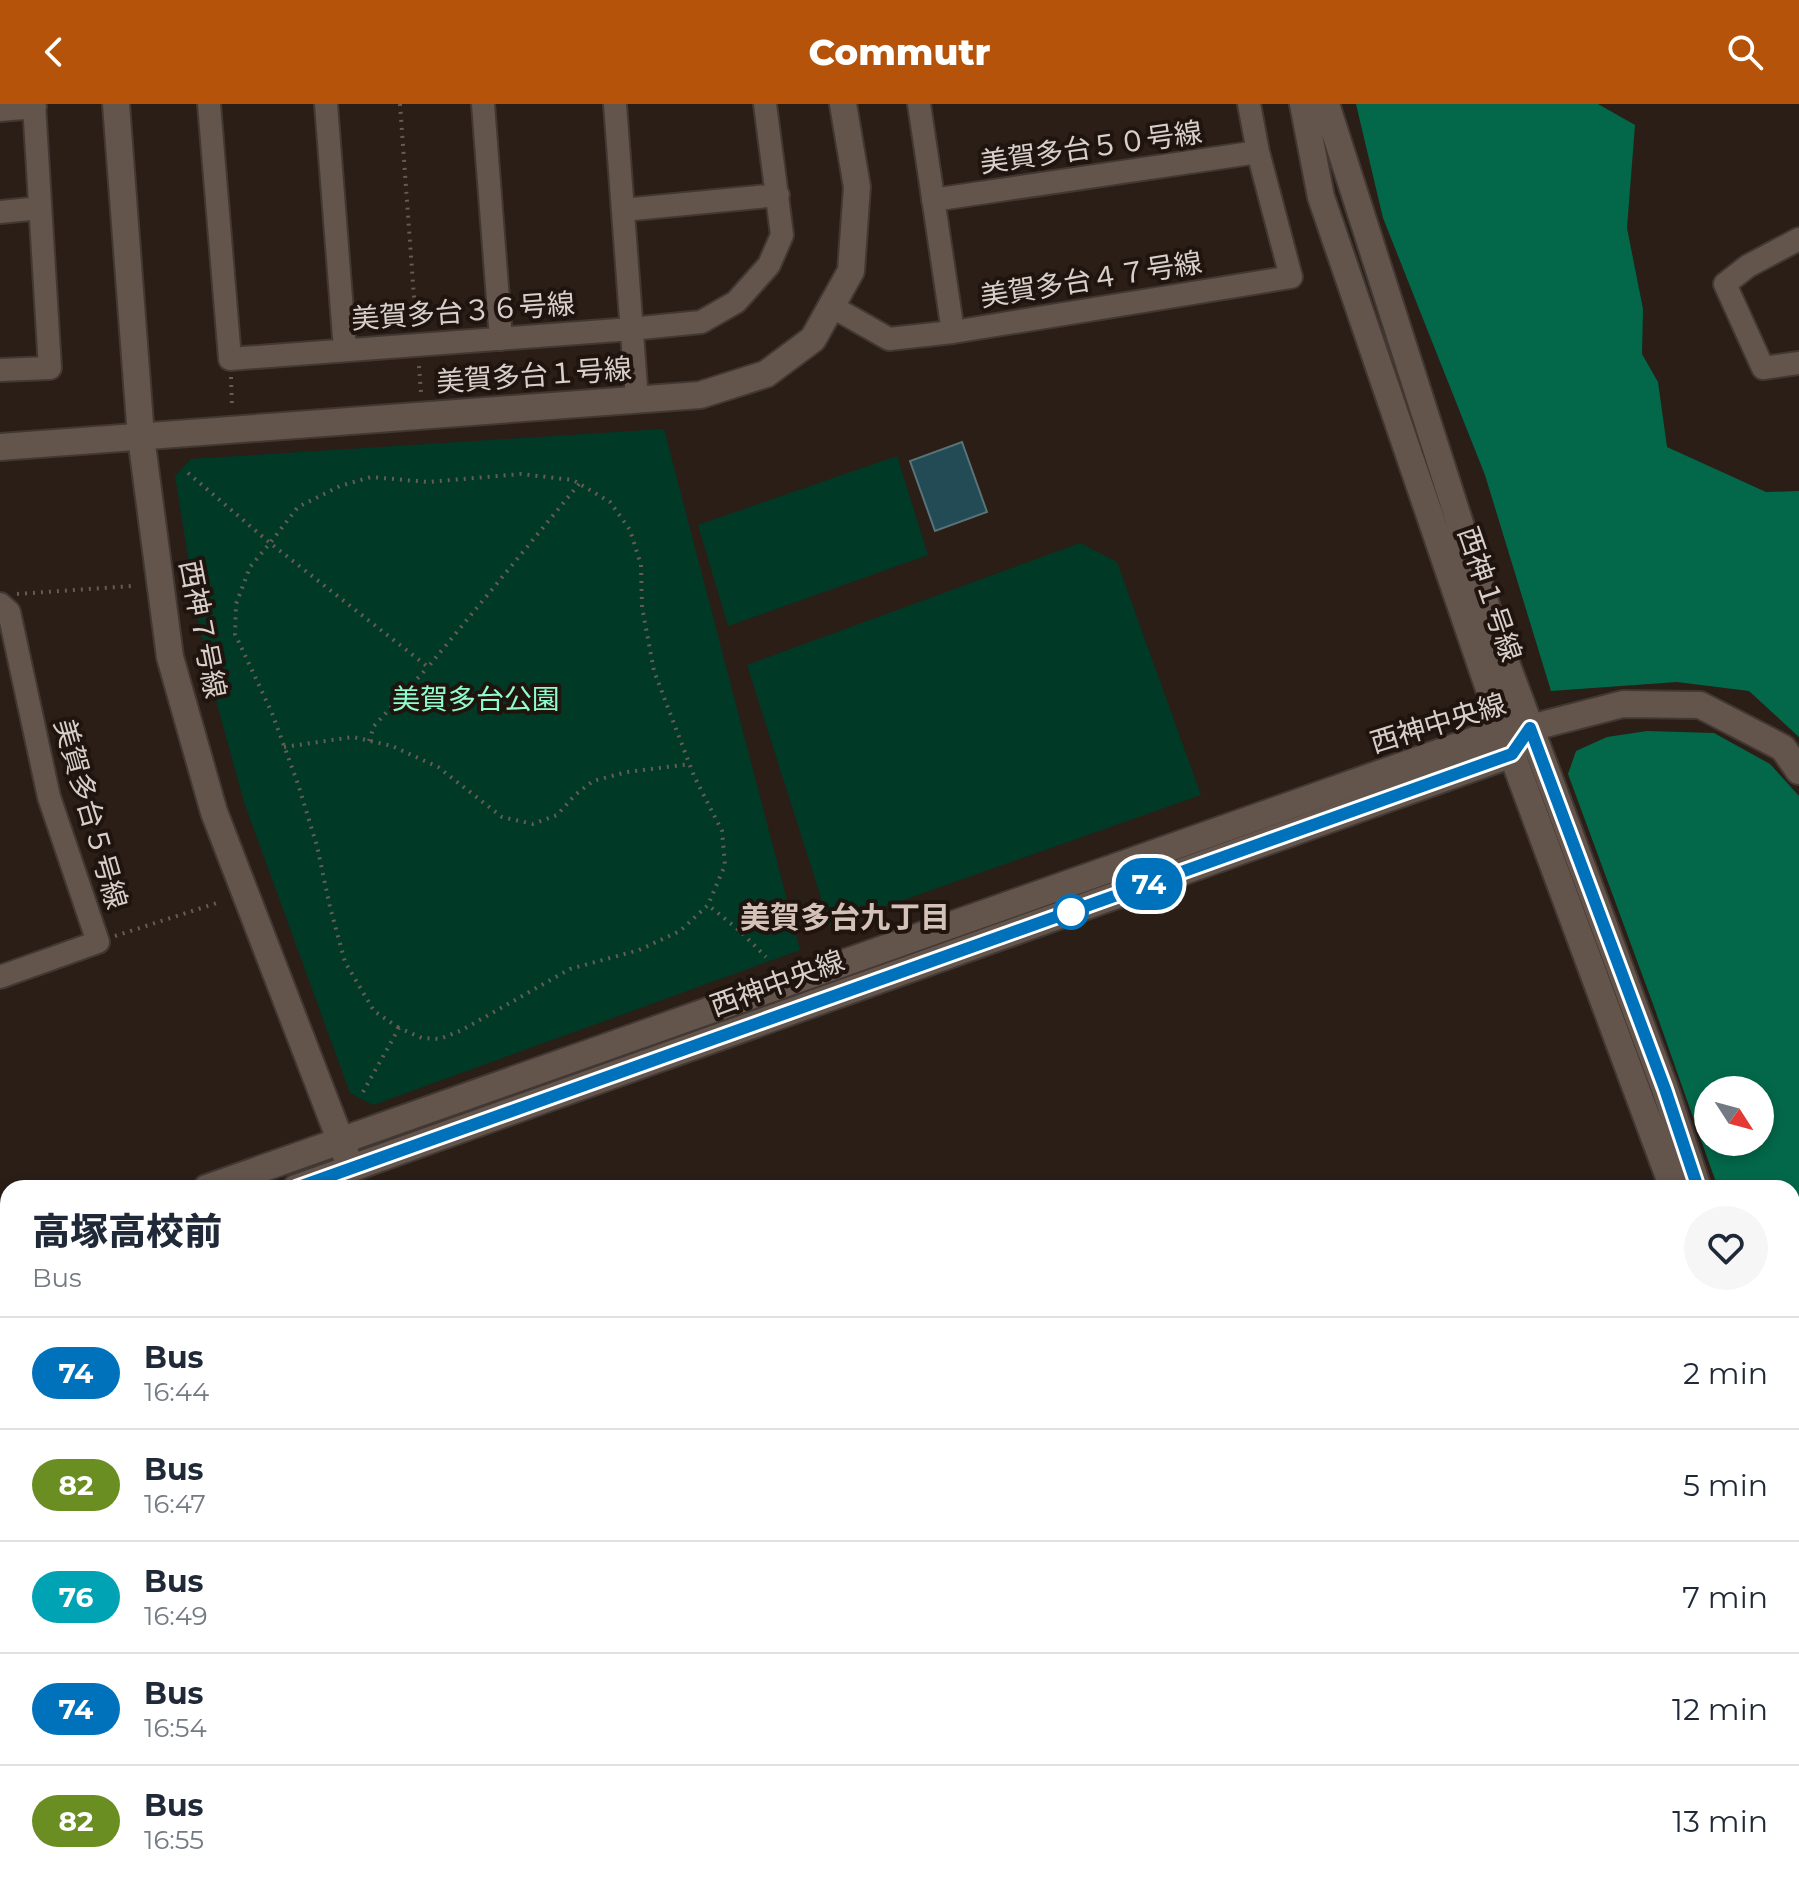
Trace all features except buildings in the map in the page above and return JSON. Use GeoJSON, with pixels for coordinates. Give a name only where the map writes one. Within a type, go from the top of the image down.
{"type":"FeatureCollection","features":[{"type":"Feature","properties":{"kind":"street","name":"西神７号線"},"geometry":{"type":"LineString","coordinates":[[116,104],[141,437],[170,657],[214,812],[351,1168]]}},
{"type":"Feature","properties":{"kind":"street"},"geometry":{"type":"LineString","coordinates":[[209,104],[230,359]]}},
{"type":"Feature","properties":{"kind":"street"},"geometry":{"type":"LineString","coordinates":[[326,104],[345,350]]}},
{"type":"Feature","properties":{"kind":"street"},"geometry":{"type":"LineString","coordinates":[[483,104],[501,339]]}},
{"type":"Feature","properties":{"kind":"street","name":"美賀多台３６号線"},"geometry":{"type":"LineString","coordinates":[[230,359],[701,322],[736,302],[769,265],[782,235],[765,104]]}},
{"type":"Feature","properties":{"kind":"street","name":"美賀多台１号線"},"geometry":{"type":"LineString","coordinates":[[0,447],[700,395],[766,374],[813,339],[851,271],[857,187],[843,104]]}},
{"type":"Feature","properties":{"kind":"street","name":"美賀多台４７号線"},"geometry":{"type":"LineString","coordinates":[[919,104],[953,332],[1291,277],[1258,152],[1249,104]]}},
{"type":"Feature","properties":{"kind":"street","name":"西神１号線"},"geometry":{"type":"LineString","coordinates":[[1303,104],[1321,197],[1507,742],[1670,1180]]}},
{"type":"Feature","properties":{"kind":"street","name":"西神１号線"},"geometry":{"type":"LineString","coordinates":[[1326,104],[1495,633],[1665,1089],[1695,1180]]}},
{"type":"Feature","properties":{"kind":"street"},"geometry":{"type":"LineString","coordinates":[[622,105],[623,210],[637,400]]}},
{"type":"Feature","properties":{"kind":"street"},"geometry":{"type":"LineString","coordinates":[[0,110],[34,106],[50,368],[0,370]]}},
{"type":"Feature","properties":{"kind":"street","name":"美賀多台５０号線"},"geometry":{"type":"LineString","coordinates":[[933,200],[1258,152]]}},
{"type":"Feature","properties":{"kind":"street"},"geometry":{"type":"LineString","coordinates":[[623,210],[778,195]]}},
{"type":"Feature","properties":{"kind":"street"},"geometry":{"type":"LineString","coordinates":[[0,212],[40,208]]}},
{"type":"Feature","properties":{"kind":"street"},"geometry":{"type":"LineString","coordinates":[[1799,239],[1748,266],[1725,284],[1763,368],[1799,363]]}},
{"type":"Feature","properties":{"kind":"street"},"geometry":{"type":"LineString","coordinates":[[831,306],[889,339],[953,332]]}},
{"type":"Feature","properties":{"kind":"street","name":"美賀多台５号線"},"geometry":{"type":"LineString","coordinates":[[0,977],[98,942],[49,797],[7,599]]}},
{"type":"Feature","properties":{"kind":"street"},"geometry":{"type":"LineString","coordinates":[[1530,728],[1623,704],[1700,705],[1783,748],[1799,771]]}},
{"type":"Feature","properties":{"kind":"street","name":"西神中央線"},"geometry":{"type":"LineString","coordinates":[[318,1180],[1507,742],[1530,728]]}},
{"type":"Feature","properties":{"kind":"street","name":"西神中央線"},"geometry":{"type":"LineString","coordinates":[[230,1180],[1507,742]]}},
{"type":"Feature","properties":{"kind":"path"},"geometry":{"type":"LineString","coordinates":[[400,104],[423,415]]}},
{"type":"Feature","properties":{"kind":"path"},"geometry":{"type":"LineString","coordinates":[[230,359],[233,430]]}},
{"type":"Feature","properties":{"kind":"path"},"geometry":{"type":"LineString","coordinates":[[188,473],[270,543],[428,667]]}},
{"type":"Feature","properties":{"kind":"path"},"geometry":{"type":"LineString","coordinates":[[521,474],[573,480],[610,502],[630,530],[641,565],[642,607],[654,671],[690,764],[722,831],[725,865],[708,905],[680,931],[639,950],[570,969],[462,1030],[440,1039],[422,1038],[399,1028],[374,1011],[345,962],[317,846],[298,784],[272,713],[235,634],[236,604],[250,567],[270,543],[298,507],[340,486],[371,477],[428,482],[521,474]]}},
{"type":"Feature","properties":{"kind":"path"},"geometry":{"type":"LineString","coordinates":[[369,741],[374,726],[428,667],[579,484]]}},
{"type":"Feature","properties":{"kind":"path"},"geometry":{"type":"LineString","coordinates":[[7,599],[132,586]]}},
{"type":"Feature","properties":{"kind":"path"},"geometry":{"type":"LineString","coordinates":[[284,747],[353,737],[392,746],[438,767],[502,817],[533,824],[557,815],[593,781],[627,772],[690,764]]}},
{"type":"Feature","properties":{"kind":"path"},"geometry":{"type":"LineString","coordinates":[[98,942],[220,902]]}},
{"type":"Feature","properties":{"kind":"path"},"geometry":{"type":"LineString","coordinates":[[708,905],[766,957]]}},
{"type":"Feature","properties":{"kind":"path"},"geometry":{"type":"LineString","coordinates":[[363,1092],[399,1028]]}},
{"type":"Feature","properties":{"kind":"green space"},"geometry":{"type":"Polygon","coordinates":[[[1356,104],[1598,104],[1635,125],[1627,228],[1643,309],[1642,354],[1658,382],[1667,447],[1766,492],[1799,491],[1799,737],[1749,691],[1677,682],[1551,691],[1485,475],[1383,218],[1356,104]]]}},
{"type":"Feature","properties":{"kind":"green space","name":"美賀多台公園"},"geometry":{"type":"Polygon","coordinates":[[[664,429],[800,950],[373,1105],[350,1093],[244,802],[199,624],[175,476],[191,459],[664,429]]]}},
{"type":"Feature","properties":{"kind":"green space"},"geometry":{"type":"Polygon","coordinates":[[[897,456],[928,555],[728,626],[698,525],[897,456]]]}},
{"type":"Feature","properties":{"kind":"green space"},"geometry":{"type":"Polygon","coordinates":[[[1080,543],[1117,562],[1201,795],[830,926],[747,665],[1080,543]]]}},
{"type":"Feature","properties":{"kind":"green space"},"geometry":{"type":"Polygon","coordinates":[[[1647,731],[1714,733],[1770,764],[1799,796],[1799,1180],[1715,1180],[1707,1156],[1774,1156],[1774,1076],[1694,1076],[1694,1120],[1568,774],[1576,751],[1607,737],[1647,731]]]}},
{"type":"Feature","properties":{"kind":"water"},"geometry":{"type":"Polygon","coordinates":[[[962,442],[987,512],[935,531],[910,461],[962,442]]]}},
{"type":"Feature","properties":{"kind":"bus line","name":"74"},"geometry":{"type":"LineString","coordinates":[[318,1180],[1512,754],[1530,728],[1665,1089],[1695,1180]]}},
{"type":"Feature","properties":{"kind":"district","name":"美賀多台九丁目"},"geometry":{"type":"Point","coordinates":[845,918]}}]}
